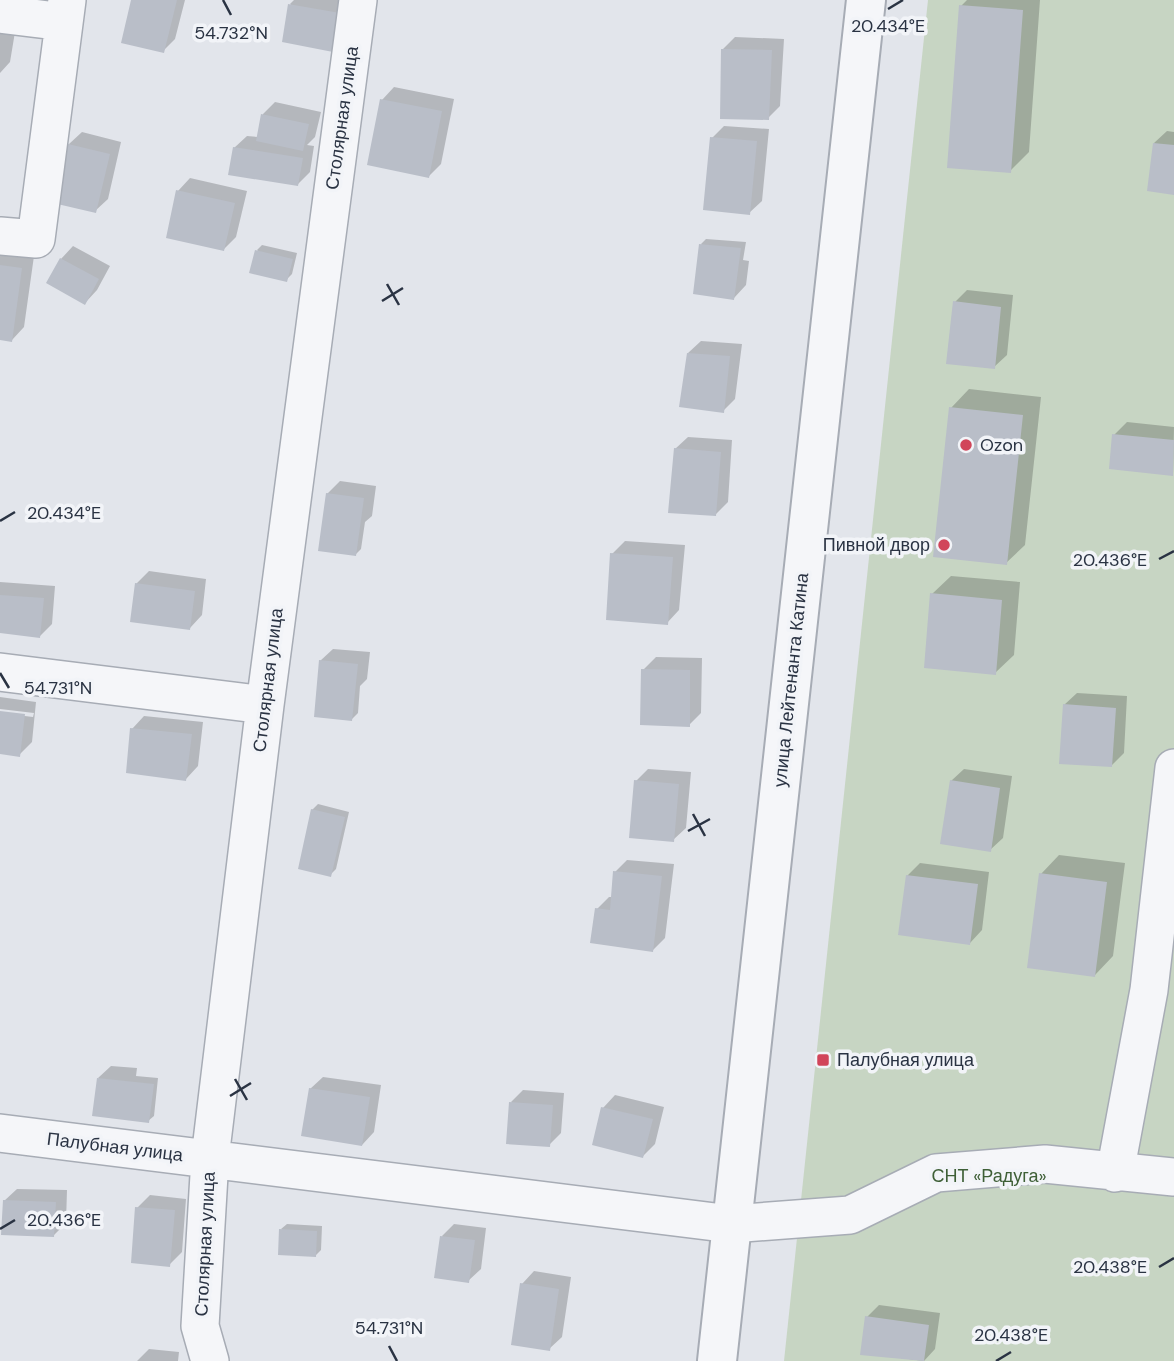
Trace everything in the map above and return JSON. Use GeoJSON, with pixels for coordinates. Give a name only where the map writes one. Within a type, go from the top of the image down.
{"type":"FeatureCollection","features":[{"type":"Feature","properties":{"kind":"street","name":"Столярная улица"},"geometry":{"type":"LineString","coordinates":[[210,1361],[200,1326],[210,1158],[265,705],[358,0]]}},
{"type":"Feature","properties":{"kind":"street","name":"улица Лейтенанта Катина"},"geometry":{"type":"LineString","coordinates":[[717,1361],[866,0]]}},
{"type":"Feature","properties":{"kind":"street"},"geometry":{"type":"LineString","coordinates":[[0,14],[66,11],[36,239],[0,236]]}},
{"type":"Feature","properties":{"kind":"street"},"geometry":{"type":"LineString","coordinates":[[0,672],[265,705]]}},
{"type":"Feature","properties":{"kind":"street"},"geometry":{"type":"LineString","coordinates":[[1115,1173],[1149,989],[1174,768]]}},
{"type":"Feature","properties":{"kind":"street","name":"Палубная улица"},"geometry":{"type":"LineString","coordinates":[[0,1133],[731,1224],[850,1215],[936,1173],[1045,1164],[1174,1177]]}},
{"type":"Feature","properties":{"kind":"green space","name":"СНТ «Радуга»"},"geometry":{"type":"Polygon","coordinates":[[[928,0],[1174,0],[1174,1361],[784,1361],[928,0]]]}},
{"type":"Feature","properties":{"kind":"building"},"geometry":{"type":"Polygon","coordinates":[[[131,0],[177,0],[164,53],[121,43],[131,0]]]}},
{"type":"Feature","properties":{"kind":"building"},"geometry":{"type":"Polygon","coordinates":[[[288,4],[340,13],[333,52],[282,42],[288,4]]]}},
{"type":"Feature","properties":{"kind":"building"},"geometry":{"type":"Polygon","coordinates":[[[959,5],[1023,10],[1011,173],[947,168],[959,5]]]}},
{"type":"Feature","properties":{"kind":"building"},"geometry":{"type":"Polygon","coordinates":[[[721,49],[772,50],[769,120],[720,119],[721,49]]]}},
{"type":"Feature","properties":{"kind":"building"},"geometry":{"type":"Polygon","coordinates":[[[380,99],[442,111],[429,178],[367,165],[380,99]]]}},
{"type":"Feature","properties":{"kind":"building"},"geometry":{"type":"Polygon","coordinates":[[[261,114],[309,124],[303,151],[256,141],[261,114]]]}},
{"type":"Feature","properties":{"kind":"building"},"geometry":{"type":"Polygon","coordinates":[[[710,137],[757,141],[750,215],[703,210],[710,137]]]}},
{"type":"Feature","properties":{"kind":"building"},"geometry":{"type":"Polygon","coordinates":[[[1153,143],[1174,145],[1174,195],[1147,191],[1153,143]]]}},
{"type":"Feature","properties":{"kind":"building"},"geometry":{"type":"Polygon","coordinates":[[[68,144],[110,154],[96,213],[53,203],[68,144]]]}},
{"type":"Feature","properties":{"kind":"building"},"geometry":{"type":"Polygon","coordinates":[[[233,147],[303,158],[298,186],[228,175],[233,147]]]}},
{"type":"Feature","properties":{"kind":"building"},"geometry":{"type":"Polygon","coordinates":[[[176,190],[235,203],[224,251],[166,238],[176,190]]]}},
{"type":"Feature","properties":{"kind":"building"},"geometry":{"type":"Polygon","coordinates":[[[699,244],[741,248],[734,300],[693,294],[699,244]]]}},
{"type":"Feature","properties":{"kind":"building"},"geometry":{"type":"Polygon","coordinates":[[[255,250],[293,259],[287,282],[249,273],[255,250]]]}},
{"type":"Feature","properties":{"kind":"building"},"geometry":{"type":"Polygon","coordinates":[[[60,258],[99,279],[85,305],[46,283],[60,258]]]}},
{"type":"Feature","properties":{"kind":"building"},"geometry":{"type":"Polygon","coordinates":[[[0,265],[22,268],[12,342],[0,340],[0,265]]]}},
{"type":"Feature","properties":{"kind":"building"},"geometry":{"type":"Polygon","coordinates":[[[953,301],[1001,307],[995,369],[946,364],[953,301]]]}},
{"type":"Feature","properties":{"kind":"building"},"geometry":{"type":"Polygon","coordinates":[[[687,353],[730,356],[724,413],[679,407],[687,353]]]}},
{"type":"Feature","properties":{"kind":"building"},"geometry":{"type":"Polygon","coordinates":[[[949,407],[1023,415],[1007,565],[933,557],[949,407]]]}},
{"type":"Feature","properties":{"kind":"building"},"geometry":{"type":"Polygon","coordinates":[[[1112,434],[1174,440],[1173,476],[1109,469],[1112,434]]]}},
{"type":"Feature","properties":{"kind":"building"},"geometry":{"type":"Polygon","coordinates":[[[674,448],[721,452],[716,516],[668,513],[674,448]]]}},
{"type":"Feature","properties":{"kind":"building"},"geometry":{"type":"Polygon","coordinates":[[[326,493],[364,498],[356,556],[318,551],[326,493]]]}},
{"type":"Feature","properties":{"kind":"building"},"geometry":{"type":"Polygon","coordinates":[[[610,553],[673,557],[668,625],[606,620],[610,553]]]}},
{"type":"Feature","properties":{"kind":"building"},"geometry":{"type":"Polygon","coordinates":[[[135,583],[195,591],[190,630],[130,622],[135,583]]]}},
{"type":"Feature","properties":{"kind":"building"},"geometry":{"type":"Polygon","coordinates":[[[930,593],[1002,600],[996,675],[924,668],[930,593]]]}},
{"type":"Feature","properties":{"kind":"building"},"geometry":{"type":"Polygon","coordinates":[[[0,595],[44,598],[40,638],[0,633],[0,595]]]}},
{"type":"Feature","properties":{"kind":"building"},"geometry":{"type":"Polygon","coordinates":[[[319,660],[358,664],[352,721],[314,717],[319,660]]]}},
{"type":"Feature","properties":{"kind":"building"},"geometry":{"type":"Polygon","coordinates":[[[641,669],[690,670],[690,727],[640,725],[641,669]]]}},
{"type":"Feature","properties":{"kind":"building"},"geometry":{"type":"Polygon","coordinates":[[[1063,704],[1116,708],[1112,767],[1059,764],[1063,704]]]}},
{"type":"Feature","properties":{"kind":"building"},"geometry":{"type":"Polygon","coordinates":[[[0,711],[25,714],[20,757],[0,754],[0,711]]]}},
{"type":"Feature","properties":{"kind":"building"},"geometry":{"type":"Polygon","coordinates":[[[130,728],[192,734],[186,781],[126,773],[130,728]]]}},
{"type":"Feature","properties":{"kind":"building"},"geometry":{"type":"Polygon","coordinates":[[[634,780],[679,784],[674,842],[629,838],[634,780]]]}},
{"type":"Feature","properties":{"kind":"building"},"geometry":{"type":"Polygon","coordinates":[[[950,780],[1000,788],[991,852],[940,844],[950,780]]]}},
{"type":"Feature","properties":{"kind":"building"},"geometry":{"type":"Polygon","coordinates":[[[311,809],[345,817],[331,877],[298,869],[311,809]]]}},
{"type":"Feature","properties":{"kind":"building"},"geometry":{"type":"Polygon","coordinates":[[[613,871],[662,876],[653,952],[590,943],[595,908],[610,910],[613,871]]]}},
{"type":"Feature","properties":{"kind":"building"},"geometry":{"type":"Polygon","coordinates":[[[1039,873],[1107,882],[1095,977],[1027,968],[1039,873]]]}},
{"type":"Feature","properties":{"kind":"building"},"geometry":{"type":"Polygon","coordinates":[[[906,875],[978,884],[970,945],[898,935],[906,875]]]}},
{"type":"Feature","properties":{"kind":"building"},"geometry":{"type":"Polygon","coordinates":[[[97,1078],[154,1084],[149,1123],[92,1116],[97,1078]]]}},
{"type":"Feature","properties":{"kind":"building"},"geometry":{"type":"Polygon","coordinates":[[[309,1088],[370,1097],[362,1146],[301,1136],[309,1088]]]}},
{"type":"Feature","properties":{"kind":"building"},"geometry":{"type":"Polygon","coordinates":[[[509,1102],[553,1105],[550,1147],[506,1144],[509,1102]]]}},
{"type":"Feature","properties":{"kind":"building"},"geometry":{"type":"Polygon","coordinates":[[[601,1107],[653,1119],[643,1158],[592,1145],[601,1107]]]}},
{"type":"Feature","properties":{"kind":"building"},"geometry":{"type":"Polygon","coordinates":[[[3,1200],[56,1202],[54,1237],[1,1235],[3,1200]]]}},
{"type":"Feature","properties":{"kind":"building"},"geometry":{"type":"Polygon","coordinates":[[[135,1207],[175,1210],[170,1267],[131,1263],[135,1207]]]}},
{"type":"Feature","properties":{"kind":"building"},"geometry":{"type":"Polygon","coordinates":[[[279,1229],[317,1231],[316,1257],[278,1255],[279,1229]]]}},
{"type":"Feature","properties":{"kind":"building"},"geometry":{"type":"Polygon","coordinates":[[[440,1236],[475,1240],[469,1283],[434,1278],[440,1236]]]}},
{"type":"Feature","properties":{"kind":"building"},"geometry":{"type":"Polygon","coordinates":[[[520,1283],[559,1289],[550,1351],[511,1345],[520,1283]]]}},
{"type":"Feature","properties":{"kind":"building"},"geometry":{"type":"Polygon","coordinates":[[[865,1316],[929,1325],[924,1361],[860,1355],[865,1316]]]}},
{"type":"Feature","properties":{"kind":"place","name":"Ozon"},"geometry":{"type":"Point","coordinates":[966,445]}},
{"type":"Feature","properties":{"kind":"place","name":"Пивной двор"},"geometry":{"type":"Point","coordinates":[944,545]}},
{"type":"Feature","properties":{"kind":"place","name":"Палубная улица"},"geometry":{"type":"Point","coordinates":[823,1060]}}]}
